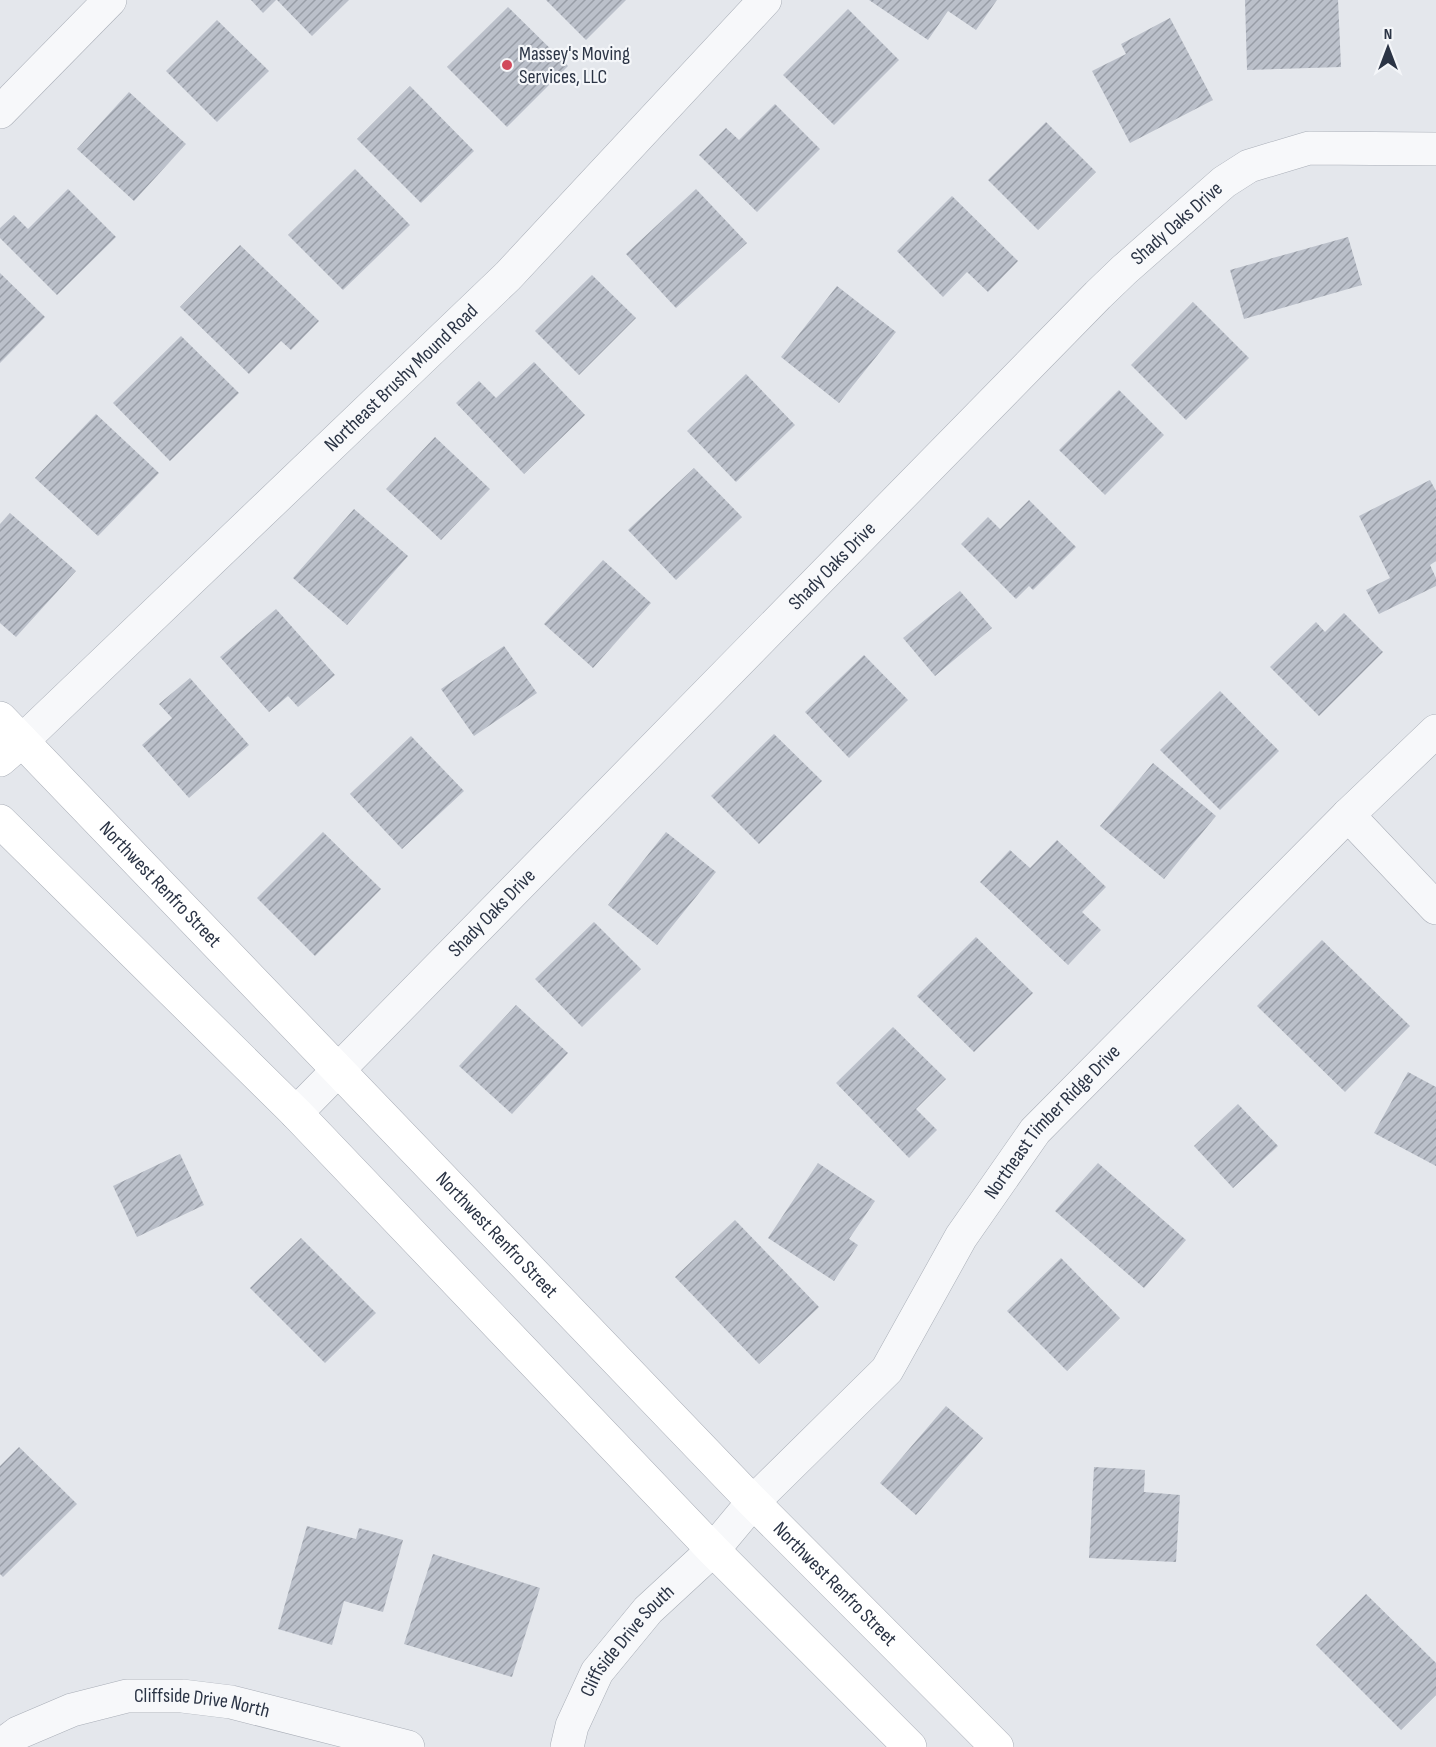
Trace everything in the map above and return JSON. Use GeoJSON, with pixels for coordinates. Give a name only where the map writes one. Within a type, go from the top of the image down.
{"type":"FeatureCollection","features":[{"type":"Feature","properties":{"kind":"main road","name":"Northwest Renfro Street"},"geometry":{"type":"LineString","coordinates":[[8,740],[339,1071],[753,1502],[997,1747]]}},
{"type":"Feature","properties":{"kind":"main road"},"geometry":{"type":"LineString","coordinates":[[0,821],[296,1113],[713,1550],[910,1747]]}},
{"type":"Feature","properties":{"kind":"street"},"geometry":{"type":"LineString","coordinates":[[0,112],[110,0]]}},
{"type":"Feature","properties":{"kind":"street","name":"Northeast Brushy Mound Road"},"geometry":{"type":"LineString","coordinates":[[8,740],[508,276],[765,0]]}},
{"type":"Feature","properties":{"kind":"street","name":"Shady Oaks Drive"},"geometry":{"type":"LineString","coordinates":[[296,1113],[1115,278],[1224,182],[1249,166],[1309,148],[1436,149]]}},
{"type":"Feature","properties":{"kind":"street","name":"Northeast Timber Ridge Drive"},"geometry":{"type":"LineString","coordinates":[[713,1550],[753,1502],[887,1370],[962,1237],[1035,1131],[1348,815],[1436,731]]}},
{"type":"Feature","properties":{"kind":"street"},"geometry":{"type":"LineString","coordinates":[[1348,815],[1436,908]]}},
{"type":"Feature","properties":{"kind":"street","name":"Cliffside Drive South"},"geometry":{"type":"LineString","coordinates":[[567,1747],[572,1726],[597,1672],[648,1610],[713,1550]]}},
{"type":"Feature","properties":{"kind":"street","name":"Cliffside Drive North"},"geometry":{"type":"LineString","coordinates":[[0,1746],[18,1733],[72,1710],[127,1696],[182,1696],[231,1702],[408,1747]]}},
{"type":"Feature","properties":{"kind":"building"},"geometry":{"type":"Polygon","coordinates":[[[251,0],[276,0],[263,13],[251,0]]]}},
{"type":"Feature","properties":{"kind":"building"},"geometry":{"type":"Polygon","coordinates":[[[277,0],[349,0],[312,36],[277,0]]]}},
{"type":"Feature","properties":{"kind":"building"},"geometry":{"type":"Polygon","coordinates":[[[546,0],[626,0],[586,40],[546,0]]]}},
{"type":"Feature","properties":{"kind":"building"},"geometry":{"type":"Polygon","coordinates":[[[869,0],[997,0],[976,30],[948,11],[928,40],[869,0]]]}},
{"type":"Feature","properties":{"kind":"building"},"geometry":{"type":"Polygon","coordinates":[[[1245,0],[1338,0],[1341,67],[1247,70],[1245,0]]]}},
{"type":"Feature","properties":{"kind":"building"},"geometry":{"type":"Polygon","coordinates":[[[508,7],[568,66],[507,127],[447,67],[508,7]]]}},
{"type":"Feature","properties":{"kind":"building"},"geometry":{"type":"Polygon","coordinates":[[[848,9],[899,60],[834,125],[783,75],[848,9]]]}},
{"type":"Feature","properties":{"kind":"building"},"geometry":{"type":"Polygon","coordinates":[[[1170,18],[1213,100],[1130,143],[1092,71],[1126,54],[1121,44],[1170,18]]]}},
{"type":"Feature","properties":{"kind":"building"},"geometry":{"type":"Polygon","coordinates":[[[217,20],[269,71],[217,122],[166,71],[217,20]]]}},
{"type":"Feature","properties":{"kind":"building"},"geometry":{"type":"Polygon","coordinates":[[[410,86],[474,151],[421,203],[357,139],[410,86]]]}},
{"type":"Feature","properties":{"kind":"building"},"geometry":{"type":"Polygon","coordinates":[[[129,92],[186,144],[134,201],[77,149],[129,92]]]}},
{"type":"Feature","properties":{"kind":"building"},"geometry":{"type":"Polygon","coordinates":[[[775,104],[820,149],[757,212],[699,155],[726,128],[739,140],[775,104]]]}},
{"type":"Feature","properties":{"kind":"building"},"geometry":{"type":"Polygon","coordinates":[[[1046,122],[1096,172],[1038,230],[988,180],[1046,122]]]}},
{"type":"Feature","properties":{"kind":"building"},"geometry":{"type":"Polygon","coordinates":[[[355,169],[410,225],[343,290],[288,235],[355,169]]]}},
{"type":"Feature","properties":{"kind":"building"},"geometry":{"type":"Polygon","coordinates":[[[68,189],[116,237],[57,295],[0,238],[0,228],[14,215],[28,229],[68,189]]]}},
{"type":"Feature","properties":{"kind":"building"},"geometry":{"type":"Polygon","coordinates":[[[696,189],[747,243],[676,308],[626,254],[696,189]]]}},
{"type":"Feature","properties":{"kind":"building"},"geometry":{"type":"Polygon","coordinates":[[[952,196],[1018,261],[988,292],[967,272],[943,297],[897,251],[952,196]]]}},
{"type":"Feature","properties":{"kind":"building"},"geometry":{"type":"Polygon","coordinates":[[[1348,237],[1362,285],[1244,319],[1230,270],[1348,237]]]}},
{"type":"Feature","properties":{"kind":"building"},"geometry":{"type":"Polygon","coordinates":[[[240,245],[319,321],[291,350],[281,341],[249,374],[180,307],[240,245]]]}},
{"type":"Feature","properties":{"kind":"building"},"geometry":{"type":"Polygon","coordinates":[[[0,273],[45,317],[0,363],[0,273]]]}},
{"type":"Feature","properties":{"kind":"building"},"geometry":{"type":"Polygon","coordinates":[[[592,275],[636,318],[579,375],[535,331],[592,275]]]}},
{"type":"Feature","properties":{"kind":"building"},"geometry":{"type":"Polygon","coordinates":[[[837,286],[896,332],[839,403],[781,357],[837,286]]]}},
{"type":"Feature","properties":{"kind":"building"},"geometry":{"type":"Polygon","coordinates":[[[1193,302],[1249,358],[1186,420],[1131,365],[1193,302]]]}},
{"type":"Feature","properties":{"kind":"building"},"geometry":{"type":"Polygon","coordinates":[[[181,336],[239,393],[170,461],[113,403],[181,336]]]}},
{"type":"Feature","properties":{"kind":"building"},"geometry":{"type":"Polygon","coordinates":[[[534,362],[585,415],[524,474],[456,403],[479,381],[496,398],[534,362]]]}},
{"type":"Feature","properties":{"kind":"building"},"geometry":{"type":"Polygon","coordinates":[[[746,374],[795,425],[736,482],[687,431],[746,374]]]}},
{"type":"Feature","properties":{"kind":"building"},"geometry":{"type":"Polygon","coordinates":[[[1119,390],[1164,435],[1105,495],[1059,450],[1119,390]]]}},
{"type":"Feature","properties":{"kind":"building"},"geometry":{"type":"Polygon","coordinates":[[[96,414],[159,473],[98,536],[35,478],[96,414]]]}},
{"type":"Feature","properties":{"kind":"building"},"geometry":{"type":"Polygon","coordinates":[[[435,437],[490,489],[441,540],[386,489],[435,437]]]}},
{"type":"Feature","properties":{"kind":"building"},"geometry":{"type":"Polygon","coordinates":[[[694,468],[742,517],[676,580],[628,530],[694,468]]]}},
{"type":"Feature","properties":{"kind":"building"},"geometry":{"type":"Polygon","coordinates":[[[1430,480],[1436,491],[1436,561],[1430,565],[1436,578],[1436,586],[1379,614],[1366,590],[1390,578],[1359,516],[1430,480]]]}},
{"type":"Feature","properties":{"kind":"building"},"geometry":{"type":"Polygon","coordinates":[[[1029,500],[1076,547],[1033,590],[1029,586],[1016,599],[961,544],[988,517],[1000,529],[1029,500]]]}},
{"type":"Feature","properties":{"kind":"building"},"geometry":{"type":"Polygon","coordinates":[[[354,509],[408,556],[347,625],[293,578],[354,509]]]}},
{"type":"Feature","properties":{"kind":"building"},"geometry":{"type":"Polygon","coordinates":[[[10,513],[76,571],[16,637],[0,623],[0,524],[10,513]]]}},
{"type":"Feature","properties":{"kind":"building"},"geometry":{"type":"Polygon","coordinates":[[[603,560],[651,603],[593,668],[544,624],[603,560]]]}},
{"type":"Feature","properties":{"kind":"building"},"geometry":{"type":"Polygon","coordinates":[[[960,591],[992,628],[935,676],[903,638],[960,591]]]}},
{"type":"Feature","properties":{"kind":"building"},"geometry":{"type":"Polygon","coordinates":[[[276,609],[335,675],[298,707],[288,696],[269,712],[220,657],[276,609]]]}},
{"type":"Feature","properties":{"kind":"building"},"geometry":{"type":"Polygon","coordinates":[[[1344,613],[1383,652],[1319,716],[1270,667],[1316,622],[1325,632],[1344,613]]]}},
{"type":"Feature","properties":{"kind":"building"},"geometry":{"type":"Polygon","coordinates":[[[504,646],[537,693],[474,736],[441,689],[504,646]]]}},
{"type":"Feature","properties":{"kind":"building"},"geometry":{"type":"Polygon","coordinates":[[[864,655],[908,700],[849,758],[805,712],[864,655]]]}},
{"type":"Feature","properties":{"kind":"building"},"geometry":{"type":"Polygon","coordinates":[[[190,678],[249,745],[189,798],[142,745],[172,718],[159,704],[190,678]]]}},
{"type":"Feature","properties":{"kind":"building"},"geometry":{"type":"Polygon","coordinates":[[[1220,691],[1279,751],[1220,810],[1160,750],[1220,691]]]}},
{"type":"Feature","properties":{"kind":"building"},"geometry":{"type":"Polygon","coordinates":[[[774,734],[822,781],[759,844],[711,796],[774,734]]]}},
{"type":"Feature","properties":{"kind":"building"},"geometry":{"type":"Polygon","coordinates":[[[411,736],[464,791],[402,849],[350,794],[411,736]]]}},
{"type":"Feature","properties":{"kind":"building"},"geometry":{"type":"Polygon","coordinates":[[[1153,763],[1216,816],[1164,879],[1100,826],[1153,763]]]}},
{"type":"Feature","properties":{"kind":"building"},"geometry":{"type":"Polygon","coordinates":[[[323,832],[381,889],[315,956],[257,898],[323,832]]]}},
{"type":"Feature","properties":{"kind":"building"},"geometry":{"type":"Polygon","coordinates":[[[666,832],[716,872],[657,945],[608,905],[666,832]]]}},
{"type":"Feature","properties":{"kind":"building"},"geometry":{"type":"Polygon","coordinates":[[[1057,840],[1106,887],[1082,912],[1101,930],[1068,965],[980,882],[1010,850],[1030,868],[1057,840]]]}},
{"type":"Feature","properties":{"kind":"building"},"geometry":{"type":"Polygon","coordinates":[[[594,922],[641,969],[582,1027],[535,979],[594,922]]]}},
{"type":"Feature","properties":{"kind":"building"},"geometry":{"type":"Polygon","coordinates":[[[976,937],[1033,993],[974,1052],[917,996],[976,937]]]}},
{"type":"Feature","properties":{"kind":"building"},"geometry":{"type":"Polygon","coordinates":[[[1322,940],[1410,1026],[1345,1092],[1257,1006],[1322,940]]]}},
{"type":"Feature","properties":{"kind":"building"},"geometry":{"type":"Polygon","coordinates":[[[516,1005],[568,1053],[512,1114],[459,1066],[516,1005]]]}},
{"type":"Feature","properties":{"kind":"building"},"geometry":{"type":"Polygon","coordinates":[[[893,1027],[946,1079],[916,1109],[937,1130],[909,1158],[836,1083],[893,1027]]]}},
{"type":"Feature","properties":{"kind":"building"},"geometry":{"type":"Polygon","coordinates":[[[1408,1072],[1436,1087],[1436,1166],[1374,1133],[1408,1072]]]}},
{"type":"Feature","properties":{"kind":"building"},"geometry":{"type":"Polygon","coordinates":[[[1238,1104],[1278,1146],[1233,1188],[1194,1146],[1238,1104]]]}},
{"type":"Feature","properties":{"kind":"building"},"geometry":{"type":"Polygon","coordinates":[[[180,1154],[204,1205],[137,1237],[113,1186],[180,1154]]]}},
{"type":"Feature","properties":{"kind":"building"},"geometry":{"type":"Polygon","coordinates":[[[818,1163],[875,1201],[849,1239],[858,1245],[834,1281],[768,1238],[818,1163]]]}},
{"type":"Feature","properties":{"kind":"building"},"geometry":{"type":"Polygon","coordinates":[[[1098,1163],[1186,1240],[1144,1288],[1055,1211],[1098,1163]]]}},
{"type":"Feature","properties":{"kind":"building"},"geometry":{"type":"Polygon","coordinates":[[[735,1220],[819,1307],[759,1364],[675,1277],[735,1220]]]}},
{"type":"Feature","properties":{"kind":"building"},"geometry":{"type":"Polygon","coordinates":[[[301,1238],[376,1313],[325,1363],[250,1288],[301,1238]]]}},
{"type":"Feature","properties":{"kind":"building"},"geometry":{"type":"Polygon","coordinates":[[[1061,1258],[1120,1318],[1067,1371],[1007,1311],[1061,1258]]]}},
{"type":"Feature","properties":{"kind":"building"},"geometry":{"type":"Polygon","coordinates":[[[946,1406],[983,1438],[916,1515],[880,1483],[946,1406]]]}},
{"type":"Feature","properties":{"kind":"building"},"geometry":{"type":"Polygon","coordinates":[[[19,1447],[77,1504],[3,1577],[0,1574],[0,1466],[19,1447]]]}},
{"type":"Feature","properties":{"kind":"building"},"geometry":{"type":"Polygon","coordinates":[[[1094,1467],[1145,1470],[1144,1492],[1180,1495],[1176,1562],[1089,1558],[1094,1467]]]}},
{"type":"Feature","properties":{"kind":"building"},"geometry":{"type":"Polygon","coordinates":[[[307,1526],[356,1539],[359,1528],[403,1540],[383,1612],[344,1601],[332,1645],[278,1629],[307,1526]]]}},
{"type":"Feature","properties":{"kind":"building"},"geometry":{"type":"Polygon","coordinates":[[[433,1554],[540,1588],[512,1677],[404,1644],[433,1554]]]}},
{"type":"Feature","properties":{"kind":"building"},"geometry":{"type":"Polygon","coordinates":[[[1366,1594],[1436,1663],[1436,1695],[1401,1730],[1316,1645],[1366,1594]]]}},
{"type":"Feature","properties":{"kind":"place","name":"Massey's Moving Services, LLC"},"geometry":{"type":"Point","coordinates":[507,65]}}]}
